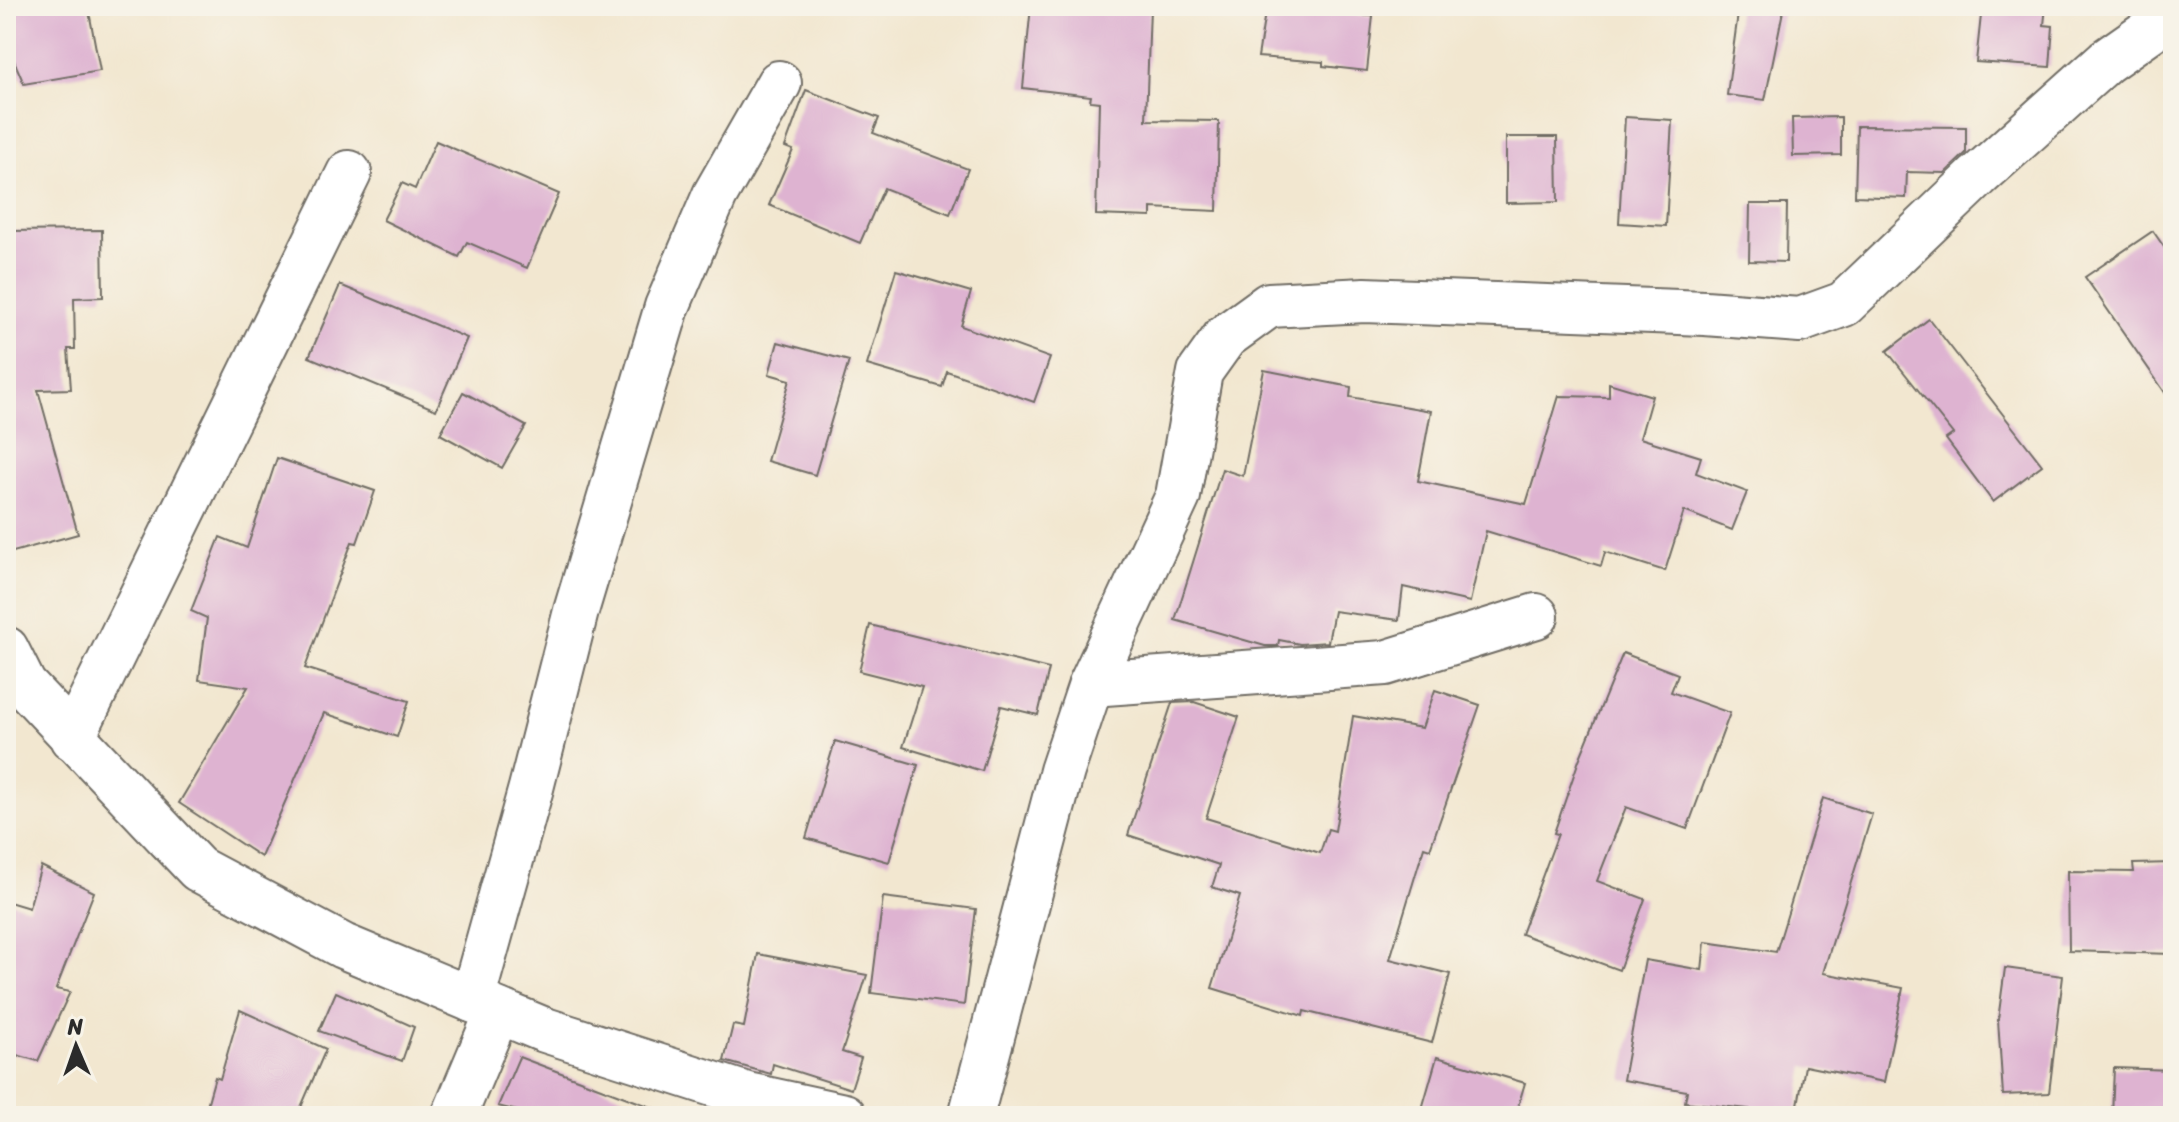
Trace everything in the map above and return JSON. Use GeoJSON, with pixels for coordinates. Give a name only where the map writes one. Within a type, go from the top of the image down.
{"type":"FeatureCollection","features":[{"type":"Feature","properties":{"kind":"street"},"geometry":{"type":"LineString","coordinates":[[971,1116],[1062,771],[1091,684],[1178,496],[1200,372],[1225,337],[1269,305],[1365,300],[1705,313],[1800,320],[1844,304],[1978,176],[2106,61],[2173,14]]}},
{"type":"Feature","properties":{"kind":"street"},"geometry":{"type":"LineString","coordinates":[[454,1116],[485,1005],[531,788],[576,611],[667,307],[715,195],[779,83]]}},
{"type":"Feature","properties":{"kind":"street"},"geometry":{"type":"LineString","coordinates":[[72,738],[349,173]]}},
{"type":"Feature","properties":{"kind":"street"},"geometry":{"type":"LineString","coordinates":[[1091,684],[1385,663],[1536,616]]}},
{"type":"Feature","properties":{"kind":"street"},"geometry":{"type":"LineString","coordinates":[[12,674],[198,869],[343,946],[542,1029],[747,1095],[844,1116]]}},
{"type":"Feature","properties":{"kind":"building"},"geometry":{"type":"Polygon","coordinates":[[[88,6],[100,71],[24,84],[6,42],[6,9],[88,6]]]}},
{"type":"Feature","properties":{"kind":"building"},"geometry":{"type":"Polygon","coordinates":[[[1031,6],[1150,8],[1146,120],[1219,121],[1217,211],[1151,208],[1151,217],[1096,215],[1099,102],[1090,101],[1091,96],[1023,88],[1031,6]]]}},
{"type":"Feature","properties":{"kind":"building"},"geometry":{"type":"Polygon","coordinates":[[[1266,6],[1315,6],[1314,12],[1373,16],[1367,71],[1323,66],[1323,62],[1258,57],[1266,6]]]}},
{"type":"Feature","properties":{"kind":"building"},"geometry":{"type":"Polygon","coordinates":[[[1739,6],[1784,6],[1765,100],[1727,95],[1739,6]]]}},
{"type":"Feature","properties":{"kind":"building"},"geometry":{"type":"Polygon","coordinates":[[[1982,6],[2046,6],[2044,25],[2053,26],[2050,67],[1976,62],[1982,6]]]}},
{"type":"Feature","properties":{"kind":"building"},"geometry":{"type":"Polygon","coordinates":[[[806,90],[879,118],[873,133],[968,169],[950,214],[884,188],[860,243],[769,205],[793,150],[785,147],[806,90]]]}},
{"type":"Feature","properties":{"kind":"building"},"geometry":{"type":"Polygon","coordinates":[[[1625,117],[1672,120],[1666,226],[1619,223],[1625,117]]]}},
{"type":"Feature","properties":{"kind":"building"},"geometry":{"type":"Polygon","coordinates":[[[1841,117],[1841,155],[1793,156],[1792,118],[1841,117]]]}},
{"type":"Feature","properties":{"kind":"building"},"geometry":{"type":"Polygon","coordinates":[[[1857,126],[1966,127],[1966,153],[1945,173],[1907,172],[1906,198],[1855,196],[1857,126]]]}},
{"type":"Feature","properties":{"kind":"building"},"geometry":{"type":"Polygon","coordinates":[[[1506,137],[1557,137],[1558,202],[1506,203],[1506,137]]]}},
{"type":"Feature","properties":{"kind":"building"},"geometry":{"type":"Polygon","coordinates":[[[436,141],[559,194],[527,268],[467,242],[459,257],[383,220],[402,183],[415,189],[436,141]]]}},
{"type":"Feature","properties":{"kind":"building"},"geometry":{"type":"Polygon","coordinates":[[[1750,204],[1787,204],[1786,262],[1749,261],[1750,204]]]}},
{"type":"Feature","properties":{"kind":"building"},"geometry":{"type":"Polygon","coordinates":[[[102,230],[103,297],[74,298],[75,349],[68,349],[71,389],[38,390],[78,534],[6,554],[6,231],[102,230]]]}},
{"type":"Feature","properties":{"kind":"building"},"geometry":{"type":"Polygon","coordinates":[[[2153,231],[2173,260],[2173,404],[2085,277],[2153,231]]]}},
{"type":"Feature","properties":{"kind":"building"},"geometry":{"type":"Polygon","coordinates":[[[896,270],[971,292],[961,326],[1050,358],[1034,402],[947,371],[942,387],[867,365],[896,270]]]}},
{"type":"Feature","properties":{"kind":"building"},"geometry":{"type":"Polygon","coordinates":[[[340,285],[467,338],[436,410],[309,357],[340,285]]]}},
{"type":"Feature","properties":{"kind":"building"},"geometry":{"type":"Polygon","coordinates":[[[1929,319],[2042,465],[1993,502],[1946,439],[1953,434],[1887,351],[1929,319]]]}},
{"type":"Feature","properties":{"kind":"building"},"geometry":{"type":"Polygon","coordinates":[[[778,342],[849,361],[815,475],[767,461],[790,380],[769,374],[778,342]]]}},
{"type":"Feature","properties":{"kind":"building"},"geometry":{"type":"Polygon","coordinates":[[[1264,370],[1351,387],[1350,397],[1431,411],[1418,481],[1526,504],[1559,396],[1609,397],[1609,383],[1652,396],[1640,438],[1701,457],[1696,473],[1747,492],[1732,530],[1684,511],[1665,571],[1605,552],[1601,566],[1486,531],[1470,602],[1403,587],[1399,620],[1334,611],[1328,642],[1300,644],[1279,640],[1278,646],[1265,646],[1175,620],[1222,469],[1243,476],[1264,370]]]}},
{"type":"Feature","properties":{"kind":"building"},"geometry":{"type":"Polygon","coordinates":[[[463,392],[526,426],[502,468],[440,434],[463,392]]]}},
{"type":"Feature","properties":{"kind":"building"},"geometry":{"type":"Polygon","coordinates":[[[277,458],[375,491],[357,543],[352,542],[305,668],[409,701],[397,737],[324,713],[261,857],[179,803],[248,687],[199,680],[207,618],[191,611],[220,537],[247,548],[277,458]]]}},
{"type":"Feature","properties":{"kind":"building"},"geometry":{"type":"Polygon","coordinates":[[[870,625],[1049,669],[1038,715],[1001,706],[982,771],[903,747],[922,687],[859,671],[870,625]]]}},
{"type":"Feature","properties":{"kind":"building"},"geometry":{"type":"Polygon","coordinates":[[[1623,653],[1678,674],[1671,692],[1730,713],[1687,829],[1626,807],[1597,881],[1645,899],[1619,970],[1521,934],[1558,834],[1554,833],[1579,760],[1623,653]]]}},
{"type":"Feature","properties":{"kind":"building"},"geometry":{"type":"Polygon","coordinates":[[[1435,690],[1480,705],[1430,849],[1424,847],[1390,959],[1450,974],[1432,1043],[1304,1011],[1303,1016],[1212,988],[1240,896],[1212,887],[1219,865],[1128,835],[1172,703],[1194,702],[1239,717],[1206,818],[1320,853],[1328,829],[1335,831],[1353,716],[1422,728],[1435,690]]]}},
{"type":"Feature","properties":{"kind":"building"},"geometry":{"type":"Polygon","coordinates":[[[835,741],[918,765],[889,862],[806,838],[835,741]]]}},
{"type":"Feature","properties":{"kind":"building"},"geometry":{"type":"Polygon","coordinates":[[[1823,798],[1872,814],[1823,973],[1903,988],[1884,1082],[1805,1066],[1796,1116],[1767,1116],[1748,1113],[1749,1109],[1685,1102],[1687,1091],[1623,1080],[1645,960],[1702,970],[1705,942],[1776,952],[1823,798]]]}},
{"type":"Feature","properties":{"kind":"building"},"geometry":{"type":"Polygon","coordinates":[[[2173,863],[2173,954],[2069,951],[2068,871],[2134,872],[2133,864],[2173,863]]]}},
{"type":"Feature","properties":{"kind":"building"},"geometry":{"type":"Polygon","coordinates":[[[41,866],[94,892],[56,989],[70,992],[38,1061],[6,1052],[6,901],[29,908],[41,866]]]}},
{"type":"Feature","properties":{"kind":"building"},"geometry":{"type":"Polygon","coordinates":[[[883,897],[976,909],[964,1005],[871,993],[883,897]]]}},
{"type":"Feature","properties":{"kind":"building"},"geometry":{"type":"Polygon","coordinates":[[[758,954],[867,975],[842,1052],[861,1058],[851,1089],[773,1064],[771,1074],[724,1061],[733,1025],[744,1027],[758,954]]]}},
{"type":"Feature","properties":{"kind":"building"},"geometry":{"type":"Polygon","coordinates":[[[2005,968],[2063,976],[2049,1093],[2003,1095],[1998,1020],[2005,968]]]}},
{"type":"Feature","properties":{"kind":"building"},"geometry":{"type":"Polygon","coordinates":[[[336,992],[414,1027],[402,1061],[319,1031],[336,992]]]}},
{"type":"Feature","properties":{"kind":"building"},"geometry":{"type":"Polygon","coordinates":[[[240,1010],[326,1049],[301,1107],[311,1110],[310,1116],[204,1116],[215,1077],[220,1079],[240,1010]]]}},
{"type":"Feature","properties":{"kind":"building"},"geometry":{"type":"Polygon","coordinates":[[[519,1057],[667,1113],[667,1116],[537,1116],[498,1106],[519,1057]]]}},
{"type":"Feature","properties":{"kind":"building"},"geometry":{"type":"Polygon","coordinates":[[[1437,1057],[1525,1083],[1515,1116],[1420,1116],[1437,1057]]]}},
{"type":"Feature","properties":{"kind":"building"},"geometry":{"type":"Polygon","coordinates":[[[2114,1068],[2173,1070],[2173,1116],[2112,1116],[2114,1068]]]}}]}
